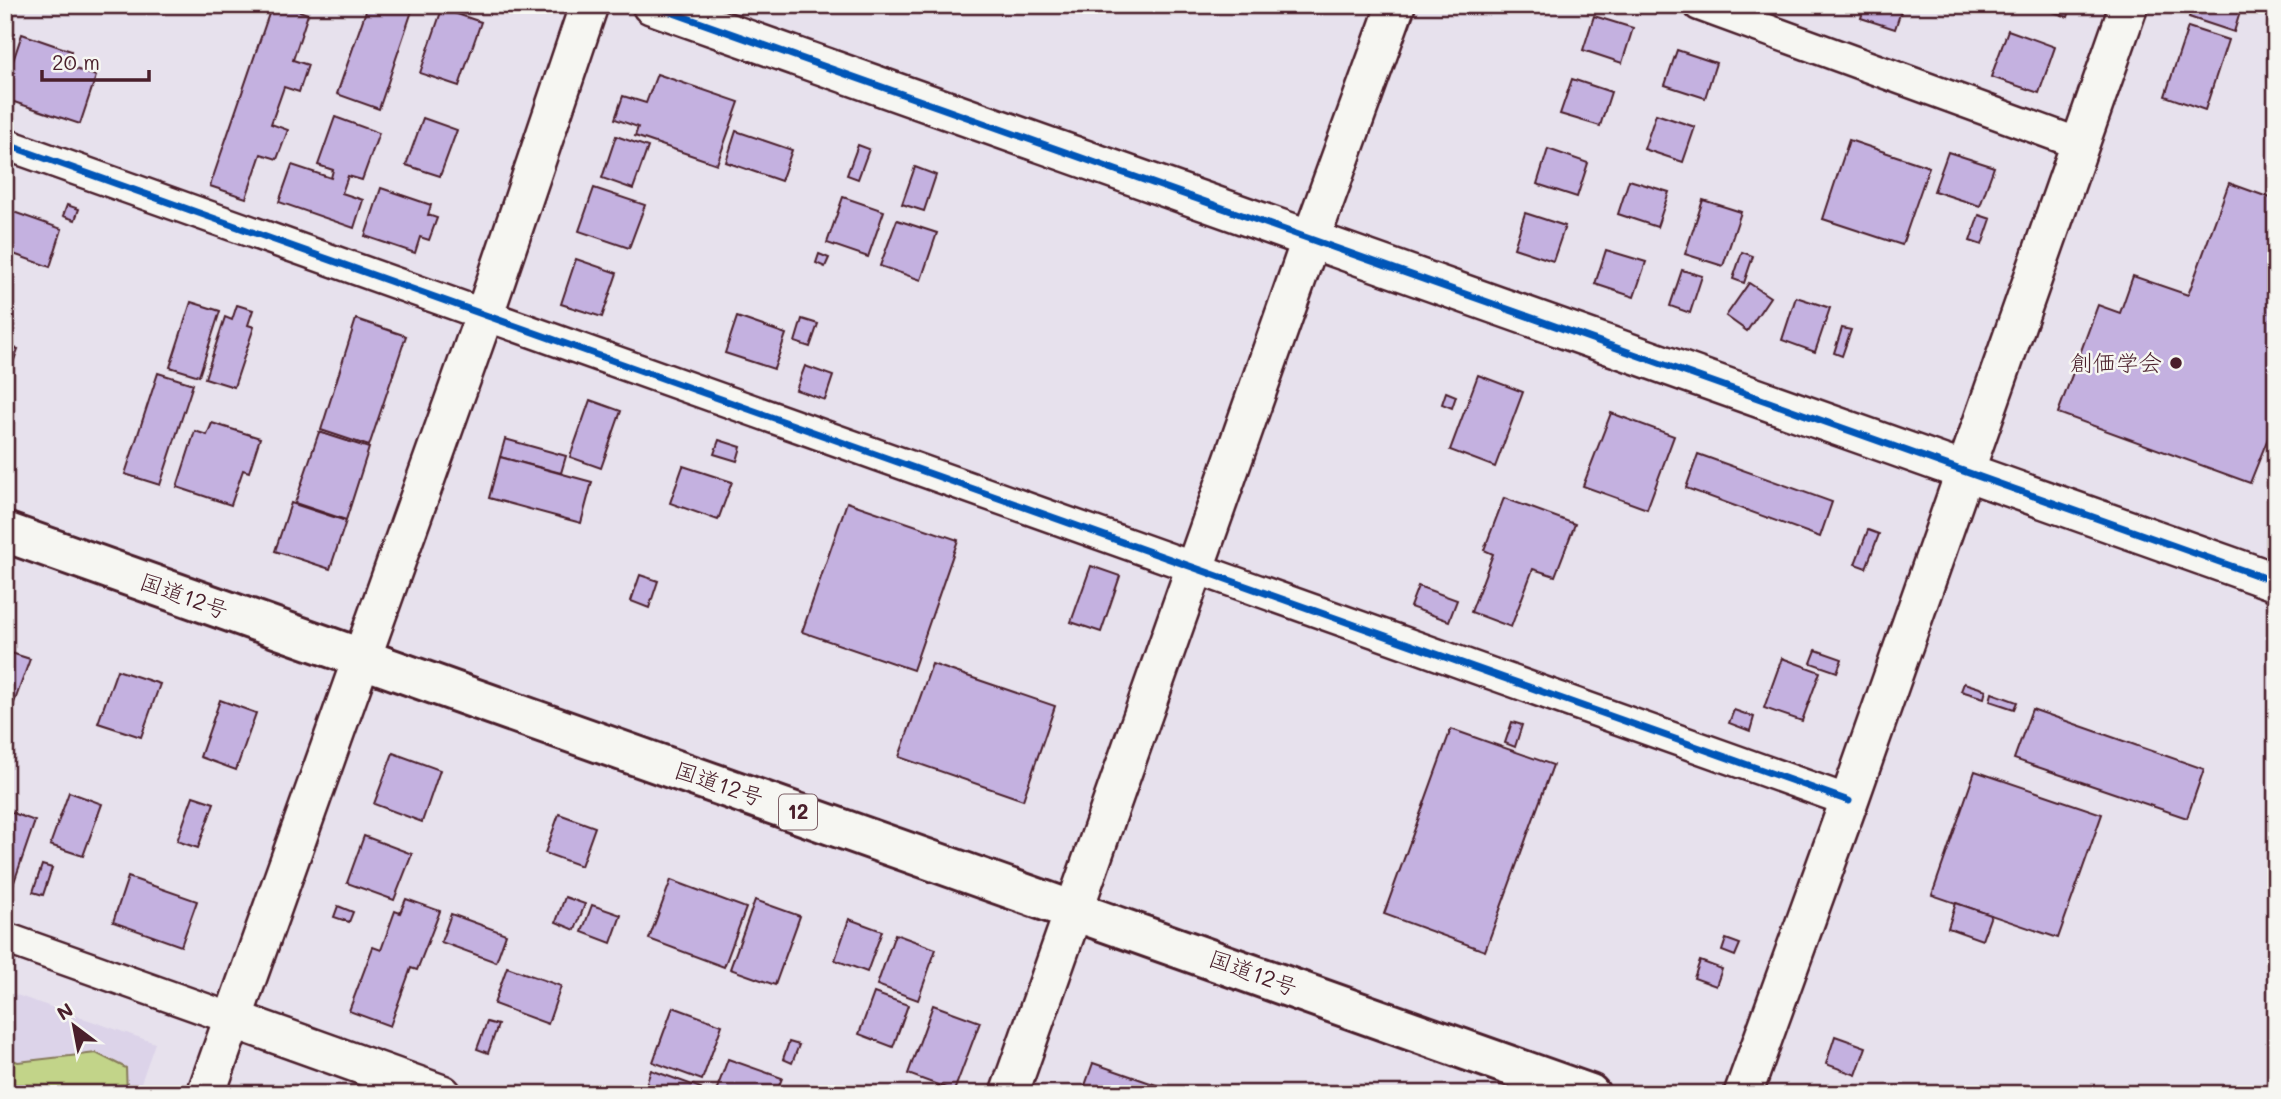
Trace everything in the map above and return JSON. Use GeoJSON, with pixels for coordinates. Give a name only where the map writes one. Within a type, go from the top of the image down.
{"type":"FeatureCollection","features":[{"type":"Feature","properties":{"kind":"highway","name":"国道12号"},"geometry":{"type":"LineString","coordinates":[[5,532],[1590,1094]]}},
{"type":"Feature","properties":{"kind":"street"},"geometry":{"type":"LineString","coordinates":[[206,1094],[484,316],[589,5]]}},
{"type":"Feature","properties":{"kind":"street"},"geometry":{"type":"LineString","coordinates":[[652,5],[2276,582]]}},
{"type":"Feature","properties":{"kind":"street"},"geometry":{"type":"LineString","coordinates":[[1009,1094],[1396,5]]}},
{"type":"Feature","properties":{"kind":"street"},"geometry":{"type":"LineString","coordinates":[[1699,5],[2080,144]]}},
{"type":"Feature","properties":{"kind":"street"},"geometry":{"type":"LineString","coordinates":[[1743,1094],[2129,5]]}},
{"type":"Feature","properties":{"kind":"street"},"geometry":{"type":"LineString","coordinates":[[5,144],[1849,800]]}},
{"type":"Feature","properties":{"kind":"street"},"geometry":{"type":"LineString","coordinates":[[5,938],[442,1094]]}},
{"type":"Feature","properties":{"kind":"shaded area"},"geometry":{"type":"Polygon","coordinates":[[[5,991],[155,1043],[137,1094],[5,1094],[5,991]]]}},
{"type":"Feature","properties":{"kind":"green space"},"geometry":{"type":"Polygon","coordinates":[[[96,1053],[126,1068],[127,1094],[5,1094],[5,1057],[18,1062],[96,1053]]]}},
{"type":"Feature","properties":{"kind":"building"},"geometry":{"type":"Polygon","coordinates":[[[272,5],[282,5],[308,14],[293,60],[308,65],[299,92],[284,87],[271,124],[288,130],[277,159],[261,154],[246,198],[210,186],[272,5]]]}},
{"type":"Feature","properties":{"kind":"building"},"geometry":{"type":"Polygon","coordinates":[[[368,5],[414,5],[379,109],[337,94],[368,5]]]}},
{"type":"Feature","properties":{"kind":"building"},"geometry":{"type":"Polygon","coordinates":[[[1865,5],[1903,5],[1895,29],[1861,18],[1865,5]]]}},
{"type":"Feature","properties":{"kind":"building"},"geometry":{"type":"Polygon","coordinates":[[[2032,5],[2072,5],[2068,17],[2032,5]]]}},
{"type":"Feature","properties":{"kind":"building"},"geometry":{"type":"Polygon","coordinates":[[[2193,5],[2222,5],[2240,12],[2234,32],[2189,17],[2193,5]]]}},
{"type":"Feature","properties":{"kind":"building"},"geometry":{"type":"Polygon","coordinates":[[[442,9],[481,22],[459,86],[420,73],[442,9]]]}},
{"type":"Feature","properties":{"kind":"building"},"geometry":{"type":"Polygon","coordinates":[[[1594,16],[1633,28],[1622,63],[1583,50],[1594,16]]]}},
{"type":"Feature","properties":{"kind":"building"},"geometry":{"type":"Polygon","coordinates":[[[2188,27],[2228,40],[2205,110],[2165,96],[2188,27]]]}},
{"type":"Feature","properties":{"kind":"building"},"geometry":{"type":"Polygon","coordinates":[[[2008,30],[2055,47],[2039,93],[1991,77],[2008,30]]]}},
{"type":"Feature","properties":{"kind":"building"},"geometry":{"type":"Polygon","coordinates":[[[22,34],[71,51],[67,66],[96,76],[80,124],[5,99],[5,85],[22,34]]]}},
{"type":"Feature","properties":{"kind":"building"},"geometry":{"type":"Polygon","coordinates":[[[1677,50],[1716,63],[1705,98],[1665,85],[1677,50]]]}},
{"type":"Feature","properties":{"kind":"building"},"geometry":{"type":"Polygon","coordinates":[[[657,74],[739,102],[717,164],[635,136],[638,127],[615,119],[623,96],[646,103],[657,74]]]}},
{"type":"Feature","properties":{"kind":"building"},"geometry":{"type":"Polygon","coordinates":[[[1572,79],[1611,92],[1600,126],[1560,114],[1572,79]]]}},
{"type":"Feature","properties":{"kind":"building"},"geometry":{"type":"Polygon","coordinates":[[[1656,114],[1695,127],[1683,162],[1644,149],[1656,114]]]}},
{"type":"Feature","properties":{"kind":"building"},"geometry":{"type":"Polygon","coordinates":[[[335,117],[379,133],[362,180],[348,176],[342,193],[363,200],[354,228],[279,202],[292,165],[331,178],[333,170],[318,165],[335,117]]]}},
{"type":"Feature","properties":{"kind":"building"},"geometry":{"type":"Polygon","coordinates":[[[423,118],[457,130],[440,176],[406,165],[423,118]]]}},
{"type":"Feature","properties":{"kind":"building"},"geometry":{"type":"Polygon","coordinates":[[[736,131],[792,150],[781,181],[726,162],[736,131]]]}},
{"type":"Feature","properties":{"kind":"building"},"geometry":{"type":"Polygon","coordinates":[[[616,136],[648,147],[633,189],[602,178],[616,136]]]}},
{"type":"Feature","properties":{"kind":"building"},"geometry":{"type":"Polygon","coordinates":[[[1849,140],[1929,167],[1902,245],[1823,219],[1849,140]]]}},
{"type":"Feature","properties":{"kind":"building"},"geometry":{"type":"Polygon","coordinates":[[[858,145],[869,149],[858,179],[847,175],[858,145]]]}},
{"type":"Feature","properties":{"kind":"building"},"geometry":{"type":"Polygon","coordinates":[[[1548,149],[1588,163],[1577,197],[1537,184],[1548,149]]]}},
{"type":"Feature","properties":{"kind":"building"},"geometry":{"type":"Polygon","coordinates":[[[1948,152],[1994,167],[1980,206],[1934,191],[1948,152]]]}},
{"type":"Feature","properties":{"kind":"building"},"geometry":{"type":"Polygon","coordinates":[[[915,167],[936,175],[924,211],[902,204],[915,167]]]}},
{"type":"Feature","properties":{"kind":"building"},"geometry":{"type":"Polygon","coordinates":[[[1629,180],[1669,192],[1657,227],[1618,214],[1629,180]]]}},
{"type":"Feature","properties":{"kind":"building","name":"創価学会"},"geometry":{"type":"Polygon","coordinates":[[[2229,183],[2276,200],[2276,418],[2250,483],[2058,413],[2098,305],[2120,313],[2133,276],[2188,295],[2229,183]]]}},
{"type":"Feature","properties":{"kind":"building"},"geometry":{"type":"Polygon","coordinates":[[[381,188],[431,205],[428,215],[437,218],[429,240],[420,237],[415,253],[365,236],[381,188]]]}},
{"type":"Feature","properties":{"kind":"building"},"geometry":{"type":"Polygon","coordinates":[[[594,188],[645,205],[629,248],[579,231],[594,188]]]}},
{"type":"Feature","properties":{"kind":"building"},"geometry":{"type":"Polygon","coordinates":[[[843,197],[884,211],[868,257],[827,243],[843,197]]]}},
{"type":"Feature","properties":{"kind":"building"},"geometry":{"type":"Polygon","coordinates":[[[1703,200],[1741,212],[1723,266],[1685,254],[1703,200]]]}},
{"type":"Feature","properties":{"kind":"building"},"geometry":{"type":"Polygon","coordinates":[[[67,205],[79,209],[75,220],[63,216],[67,205]]]}},
{"type":"Feature","properties":{"kind":"building"},"geometry":{"type":"Polygon","coordinates":[[[5,209],[62,229],[50,267],[5,251],[5,209]]]}},
{"type":"Feature","properties":{"kind":"building"},"geometry":{"type":"Polygon","coordinates":[[[1525,213],[1565,226],[1553,261],[1514,248],[1525,213]]]}},
{"type":"Feature","properties":{"kind":"building"},"geometry":{"type":"Polygon","coordinates":[[[1979,215],[1991,219],[1982,245],[1970,241],[1979,215]]]}},
{"type":"Feature","properties":{"kind":"building"},"geometry":{"type":"Polygon","coordinates":[[[897,220],[937,233],[921,280],[880,266],[897,220]]]}},
{"type":"Feature","properties":{"kind":"building"},"geometry":{"type":"Polygon","coordinates":[[[1606,250],[1646,262],[1634,297],[1595,284],[1606,250]]]}},
{"type":"Feature","properties":{"kind":"building"},"geometry":{"type":"Polygon","coordinates":[[[1742,252],[1753,256],[1744,283],[1733,279],[1742,252]]]}},
{"type":"Feature","properties":{"kind":"building"},"geometry":{"type":"Polygon","coordinates":[[[819,254],[829,258],[825,267],[816,263],[819,254]]]}},
{"type":"Feature","properties":{"kind":"building"},"geometry":{"type":"Polygon","coordinates":[[[576,259],[617,273],[602,317],[561,304],[576,259]]]}},
{"type":"Feature","properties":{"kind":"building"},"geometry":{"type":"Polygon","coordinates":[[[1682,270],[1702,276],[1690,313],[1670,306],[1682,270]]]}},
{"type":"Feature","properties":{"kind":"building"},"geometry":{"type":"Polygon","coordinates":[[[1749,283],[1770,297],[1747,331],[1726,316],[1749,283]]]}},
{"type":"Feature","properties":{"kind":"building"},"geometry":{"type":"Polygon","coordinates":[[[1796,297],[1830,308],[1815,352],[1782,340],[1796,297]]]}},
{"type":"Feature","properties":{"kind":"building"},"geometry":{"type":"Polygon","coordinates":[[[191,302],[220,311],[199,376],[170,367],[191,302]]]}},
{"type":"Feature","properties":{"kind":"building"},"geometry":{"type":"Polygon","coordinates":[[[237,305],[253,310],[248,325],[254,327],[234,387],[205,378],[225,317],[232,320],[237,305]]]}},
{"type":"Feature","properties":{"kind":"building"},"geometry":{"type":"Polygon","coordinates":[[[737,317],[786,334],[774,369],[725,353],[737,317]]]}},
{"type":"Feature","properties":{"kind":"building"},"geometry":{"type":"Polygon","coordinates":[[[356,319],[406,336],[369,446],[321,430],[356,319]]]}},
{"type":"Feature","properties":{"kind":"building"},"geometry":{"type":"Polygon","coordinates":[[[802,319],[818,324],[810,347],[795,342],[802,319]]]}},
{"type":"Feature","properties":{"kind":"building"},"geometry":{"type":"Polygon","coordinates":[[[1842,328],[1851,330],[1842,356],[1834,353],[1842,328]]]}},
{"type":"Feature","properties":{"kind":"building"},"geometry":{"type":"Polygon","coordinates":[[[5,345],[18,349],[5,385],[5,345]]]}},
{"type":"Feature","properties":{"kind":"building"},"geometry":{"type":"Polygon","coordinates":[[[805,366],[833,376],[825,400],[796,390],[805,366]]]}},
{"type":"Feature","properties":{"kind":"building"},"geometry":{"type":"Polygon","coordinates":[[[158,373],[193,384],[160,485],[125,474],[158,373]]]}},
{"type":"Feature","properties":{"kind":"building"},"geometry":{"type":"Polygon","coordinates":[[[1478,375],[1523,392],[1495,467],[1450,450],[1478,375]]]}},
{"type":"Feature","properties":{"kind":"building"},"geometry":{"type":"Polygon","coordinates":[[[1446,392],[1456,396],[1452,408],[1442,404],[1446,392]]]}},
{"type":"Feature","properties":{"kind":"building"},"geometry":{"type":"Polygon","coordinates":[[[590,400],[621,411],[601,468],[570,457],[590,400]]]}},
{"type":"Feature","properties":{"kind":"building"},"geometry":{"type":"Polygon","coordinates":[[[1611,413],[1674,436],[1647,509],[1583,486],[1611,413]]]}},
{"type":"Feature","properties":{"kind":"building"},"geometry":{"type":"Polygon","coordinates":[[[212,423],[260,438],[249,472],[243,470],[231,505],[177,487],[195,431],[207,435],[212,423]]]}},
{"type":"Feature","properties":{"kind":"building"},"geometry":{"type":"Polygon","coordinates":[[[319,432],[369,448],[346,520],[295,503],[319,432]]]}},
{"type":"Feature","properties":{"kind":"building"},"geometry":{"type":"Polygon","coordinates":[[[505,439],[566,456],[561,473],[500,457],[505,439]]]}},
{"type":"Feature","properties":{"kind":"building"},"geometry":{"type":"Polygon","coordinates":[[[719,440],[741,447],[737,461],[714,454],[719,440]]]}},
{"type":"Feature","properties":{"kind":"building"},"geometry":{"type":"Polygon","coordinates":[[[1698,454],[1832,502],[1820,537],[1686,488],[1698,454]]]}},
{"type":"Feature","properties":{"kind":"building"},"geometry":{"type":"Polygon","coordinates":[[[500,457],[592,482],[581,523],[489,498],[500,457]]]}},
{"type":"Feature","properties":{"kind":"building"},"geometry":{"type":"Polygon","coordinates":[[[683,466],[732,482],[718,520],[670,503],[683,466]]]}},
{"type":"Feature","properties":{"kind":"building"},"geometry":{"type":"Polygon","coordinates":[[[1504,498],[1575,524],[1555,576],[1533,569],[1511,627],[1471,612],[1493,554],[1484,550],[1504,498]]]}},
{"type":"Feature","properties":{"kind":"building"},"geometry":{"type":"Polygon","coordinates":[[[847,502],[958,540],[913,670],[802,632],[847,502]]]}},
{"type":"Feature","properties":{"kind":"building"},"geometry":{"type":"Polygon","coordinates":[[[291,503],[346,521],[330,569],[275,551],[291,503]]]}},
{"type":"Feature","properties":{"kind":"building"},"geometry":{"type":"Polygon","coordinates":[[[1868,530],[1879,534],[1866,568],[1855,564],[1868,530]]]}},
{"type":"Feature","properties":{"kind":"building"},"geometry":{"type":"Polygon","coordinates":[[[1091,566],[1120,576],[1101,632],[1071,622],[1091,566]]]}},
{"type":"Feature","properties":{"kind":"building"},"geometry":{"type":"Polygon","coordinates":[[[640,575],[658,581],[649,608],[631,601],[640,575]]]}},
{"type":"Feature","properties":{"kind":"building"},"geometry":{"type":"Polygon","coordinates":[[[1418,586],[1457,600],[1449,621],[1410,607],[1418,586]]]}},
{"type":"Feature","properties":{"kind":"building"},"geometry":{"type":"Polygon","coordinates":[[[1816,650],[1842,659],[1837,672],[1811,663],[1816,650]]]}},
{"type":"Feature","properties":{"kind":"building"},"geometry":{"type":"Polygon","coordinates":[[[5,651],[30,659],[5,728],[5,651]]]}},
{"type":"Feature","properties":{"kind":"building"},"geometry":{"type":"Polygon","coordinates":[[[1782,658],[1820,672],[1802,721],[1764,708],[1782,658]]]}},
{"type":"Feature","properties":{"kind":"building"},"geometry":{"type":"Polygon","coordinates":[[[932,664],[1055,706],[1023,800],[899,757],[932,664]]]}},
{"type":"Feature","properties":{"kind":"building"},"geometry":{"type":"Polygon","coordinates":[[[117,670],[160,684],[141,737],[98,723],[117,670]]]}},
{"type":"Feature","properties":{"kind":"building"},"geometry":{"type":"Polygon","coordinates":[[[1964,683],[1986,690],[1984,698],[1961,691],[1964,683]]]}},
{"type":"Feature","properties":{"kind":"building"},"geometry":{"type":"Polygon","coordinates":[[[1992,693],[2017,702],[2014,709],[1990,701],[1992,693]]]}},
{"type":"Feature","properties":{"kind":"building"},"geometry":{"type":"Polygon","coordinates":[[[220,700],[256,713],[236,770],[200,757],[220,700]]]}},
{"type":"Feature","properties":{"kind":"building"},"geometry":{"type":"Polygon","coordinates":[[[2032,709],[2204,769],[2187,818],[2014,759],[2032,709]]]}},
{"type":"Feature","properties":{"kind":"building"},"geometry":{"type":"Polygon","coordinates":[[[1734,710],[1754,717],[1750,731],[1729,723],[1734,710]]]}},
{"type":"Feature","properties":{"kind":"building"},"geometry":{"type":"Polygon","coordinates":[[[1512,722],[1522,725],[1515,747],[1505,743],[1512,722]]]}},
{"type":"Feature","properties":{"kind":"building"},"geometry":{"type":"Polygon","coordinates":[[[1451,729],[1553,765],[1485,951],[1384,914],[1451,729]]]}},
{"type":"Feature","properties":{"kind":"building"},"geometry":{"type":"Polygon","coordinates":[[[393,753],[440,770],[422,822],[374,804],[393,753]]]}},
{"type":"Feature","properties":{"kind":"building"},"geometry":{"type":"Polygon","coordinates":[[[1975,771],[2102,814],[2058,938],[1932,895],[1975,771]]]}},
{"type":"Feature","properties":{"kind":"building"},"geometry":{"type":"Polygon","coordinates":[[[69,792],[102,804],[83,856],[50,845],[69,792]]]}},
{"type":"Feature","properties":{"kind":"building"},"geometry":{"type":"Polygon","coordinates":[[[193,796],[214,803],[198,848],[177,841],[193,796]]]}},
{"type":"Feature","properties":{"kind":"building"},"geometry":{"type":"Polygon","coordinates":[[[5,810],[35,821],[12,888],[5,885],[5,810]]]}},
{"type":"Feature","properties":{"kind":"building"},"geometry":{"type":"Polygon","coordinates":[[[559,814],[595,827],[581,866],[545,853],[559,814]]]}},
{"type":"Feature","properties":{"kind":"building"},"geometry":{"type":"Polygon","coordinates":[[[364,836],[412,854],[394,900],[347,883],[364,836]]]}},
{"type":"Feature","properties":{"kind":"building"},"geometry":{"type":"Polygon","coordinates":[[[42,865],[52,868],[43,895],[33,892],[42,865]]]}},
{"type":"Feature","properties":{"kind":"building"},"geometry":{"type":"Polygon","coordinates":[[[128,877],[197,901],[181,946],[113,922],[128,877]]]}},
{"type":"Feature","properties":{"kind":"building"},"geometry":{"type":"Polygon","coordinates":[[[671,880],[746,908],[724,967],[649,939],[671,880]]]}},
{"type":"Feature","properties":{"kind":"building"},"geometry":{"type":"Polygon","coordinates":[[[565,897],[585,904],[575,930],[556,922],[565,897]]]}},
{"type":"Feature","properties":{"kind":"building"},"geometry":{"type":"Polygon","coordinates":[[[406,899],[440,911],[417,970],[411,968],[390,1026],[349,1011],[373,947],[381,950],[395,911],[400,913],[406,899]]]}},
{"type":"Feature","properties":{"kind":"building"},"geometry":{"type":"Polygon","coordinates":[[[755,900],[800,916],[775,985],[730,969],[755,900]]]}},
{"type":"Feature","properties":{"kind":"building"},"geometry":{"type":"Polygon","coordinates":[[[1956,903],[1991,915],[1982,940],[1948,928],[1956,903]]]}},
{"type":"Feature","properties":{"kind":"building"},"geometry":{"type":"Polygon","coordinates":[[[592,905],[621,915],[611,943],[582,932],[592,905]]]}},
{"type":"Feature","properties":{"kind":"building"},"geometry":{"type":"Polygon","coordinates":[[[338,906],[353,912],[349,922],[334,917],[338,906]]]}},
{"type":"Feature","properties":{"kind":"building"},"geometry":{"type":"Polygon","coordinates":[[[451,914],[506,934],[496,962],[441,942],[451,914]]]}},
{"type":"Feature","properties":{"kind":"building"},"geometry":{"type":"Polygon","coordinates":[[[849,919],[882,931],[867,972],[835,960],[849,919]]]}},
{"type":"Feature","properties":{"kind":"building"},"geometry":{"type":"Polygon","coordinates":[[[895,934],[936,949],[918,1000],[877,985],[895,934]]]}},
{"type":"Feature","properties":{"kind":"building"},"geometry":{"type":"Polygon","coordinates":[[[1726,939],[1740,944],[1735,956],[1722,951],[1726,939]]]}},
{"type":"Feature","properties":{"kind":"building"},"geometry":{"type":"Polygon","coordinates":[[[1700,961],[1722,969],[1716,986],[1694,978],[1700,961]]]}},
{"type":"Feature","properties":{"kind":"building"},"geometry":{"type":"Polygon","coordinates":[[[507,967],[561,986],[548,1024],[494,1004],[507,967]]]}},
{"type":"Feature","properties":{"kind":"building"},"geometry":{"type":"Polygon","coordinates":[[[874,993],[908,1005],[893,1047],[859,1034],[874,993]]]}},
{"type":"Feature","properties":{"kind":"building"},"geometry":{"type":"Polygon","coordinates":[[[933,1005],[980,1022],[954,1091],[908,1074],[933,1005]]]}},
{"type":"Feature","properties":{"kind":"building"},"geometry":{"type":"Polygon","coordinates":[[[673,1007],[722,1025],[702,1080],[653,1062],[673,1007]]]}},
{"type":"Feature","properties":{"kind":"building"},"geometry":{"type":"Polygon","coordinates":[[[487,1022],[498,1025],[488,1053],[477,1049],[487,1022]]]}},
{"type":"Feature","properties":{"kind":"building"},"geometry":{"type":"Polygon","coordinates":[[[1835,1036],[1866,1047],[1856,1075],[1826,1064],[1835,1036]]]}},
{"type":"Feature","properties":{"kind":"building"},"geometry":{"type":"Polygon","coordinates":[[[789,1042],[799,1045],[792,1063],[783,1059],[789,1042]]]}},
{"type":"Feature","properties":{"kind":"building"},"geometry":{"type":"Polygon","coordinates":[[[728,1059],[782,1078],[776,1094],[715,1094],[728,1059]]]}},
{"type":"Feature","properties":{"kind":"building"},"geometry":{"type":"Polygon","coordinates":[[[1093,1063],[1182,1094],[1082,1094],[1093,1063]]]}},
{"type":"Feature","properties":{"kind":"building"},"geometry":{"type":"Polygon","coordinates":[[[651,1070],[701,1088],[698,1094],[643,1094],[651,1070]]]}},
{"type":"Feature","properties":{"kind":"cycle path"},"geometry":{"type":"LineString","coordinates":[[651,5],[2276,582]]}},
{"type":"Feature","properties":{"kind":"cycle path"},"geometry":{"type":"LineString","coordinates":[[5,144],[1849,801]]}},
{"type":"Feature","properties":{"kind":"place","name":"創価学会"},"geometry":{"type":"Point","coordinates":[2176,363]}}]}
